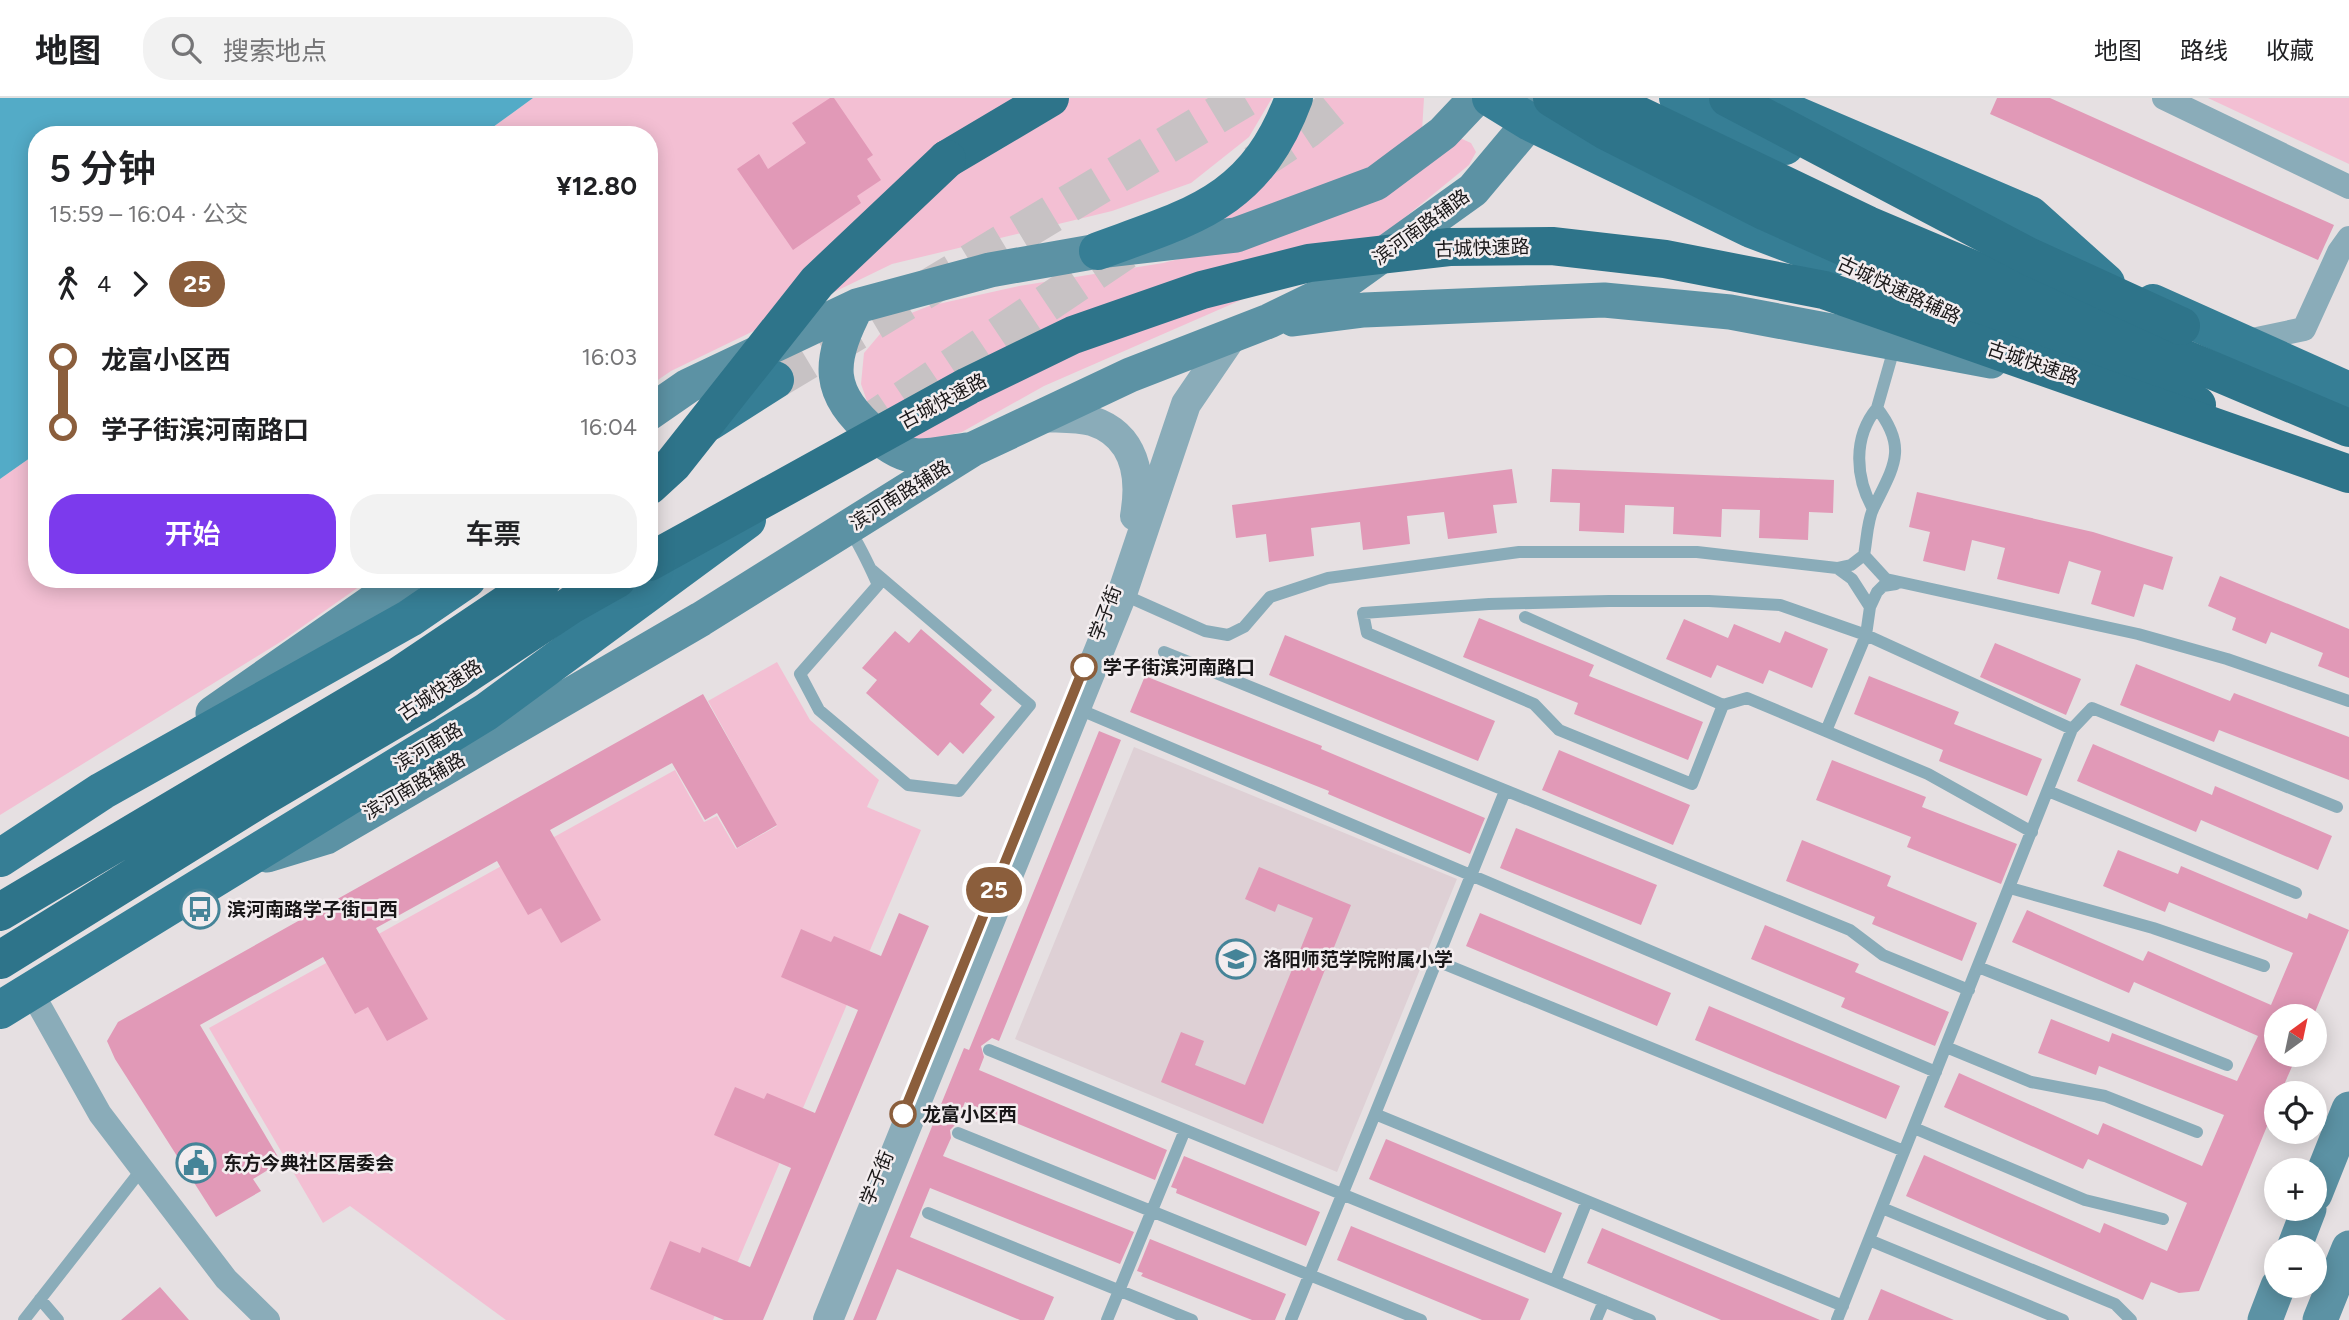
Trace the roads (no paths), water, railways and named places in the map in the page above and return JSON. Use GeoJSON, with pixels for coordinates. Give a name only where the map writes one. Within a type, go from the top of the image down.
{"type":"FeatureCollection","features":[{"type":"Feature","properties":{"kind":"highway"},"geometry":{"type":"LineString","coordinates":[[658,478],[673,464],[817,282],[947,159],[1051,98]]}},
{"type":"Feature","properties":{"kind":"highway"},"geometry":{"type":"LineString","coordinates":[[1603,98],[1868,225],[2349,425]]}},
{"type":"Feature","properties":{"kind":"highway"},"geometry":{"type":"LineString","coordinates":[[1728,98],[2028,256],[2181,326],[2349,425]]}},
{"type":"Feature","properties":{"kind":"highway"},"geometry":{"type":"LineString","coordinates":[[1542,106],[1606,131],[1766,212],[2349,473]]}},
{"type":"Feature","properties":{"kind":"highway","name":"古城快速路"},"geometry":{"type":"LineString","coordinates":[[658,557],[968,386],[1073,335],[1202,290],[1309,263],[1449,247],[1552,246],[1665,260],[1824,290],[2349,473]]}},
{"type":"Feature","properties":{"kind":"highway","name":"古城快速路"},"geometry":{"type":"LineString","coordinates":[[0,912],[400,675],[530,588]]}},
{"type":"Feature","properties":{"kind":"highway","name":"古城快速路"},"geometry":{"type":"LineString","coordinates":[[0,960],[261,798],[426,701],[601,588]]}},
{"type":"Feature","properties":{"kind":"main road"},"geometry":{"type":"LineString","coordinates":[[1098,251],[1202,212],[1241,184],[1283,128],[1294,98]]}},
{"type":"Feature","properties":{"kind":"main road"},"geometry":{"type":"LineString","coordinates":[[658,407],[688,386],[857,306],[990,270],[1098,251],[1236,235],[1376,183],[1443,133],[1476,98]]}},
{"type":"Feature","properties":{"kind":"main road","name":"古城快速路辅路"},"geometry":{"type":"LineString","coordinates":[[1492,98],[1542,106],[1751,229],[1819,253],[2085,376],[2349,493]]}},
{"type":"Feature","properties":{"kind":"main road"},"geometry":{"type":"LineString","coordinates":[[1678,98],[2243,342],[2349,391]]}},
{"type":"Feature","properties":{"kind":"main road"},"geometry":{"type":"LineString","coordinates":[[1756,98],[2030,215],[2106,283]]}},
{"type":"Feature","properties":{"kind":"main road","name":"滨河南路辅路"},"geometry":{"type":"LineString","coordinates":[[230,866],[326,837],[701,619],[973,449],[1130,375],[1269,321],[1335,289],[1473,190],[1542,106]]}},
{"type":"Feature","properties":{"kind":"main road"},"geometry":{"type":"LineString","coordinates":[[1269,321],[1364,310],[1604,300],[1730,312],[1895,344],[2085,376]]}},
{"type":"Feature","properties":{"kind":"main road"},"geometry":{"type":"LineString","coordinates":[[857,306],[842,333],[837,369],[839,394],[852,414],[891,448],[916,456],[973,449]]}},
{"type":"Feature","properties":{"kind":"main road"},"geometry":{"type":"LineString","coordinates":[[658,455],[775,380]]}},
{"type":"Feature","properties":{"kind":"main road","name":"滨河南路"},"geometry":{"type":"LineString","coordinates":[[658,587],[726,538],[832,448]]}},
{"type":"Feature","properties":{"kind":"main road"},"geometry":{"type":"LineString","coordinates":[[0,858],[102,792],[392,588]]}},
{"type":"Feature","properties":{"kind":"main road"},"geometry":{"type":"LineString","coordinates":[[102,792],[410,618],[454,588]]}},
{"type":"Feature","properties":{"kind":"main road","name":"滨河南路"},"geometry":{"type":"LineString","coordinates":[[15,1000],[230,866],[486,712],[657,588]]}},
{"type":"Feature","properties":{"kind":"main road"},"geometry":{"type":"LineString","coordinates":[[2327,1164],[2349,1109]]}},
{"type":"Feature","properties":{"kind":"main road"},"geometry":{"type":"LineString","coordinates":[[2319,1320],[2349,1248]]}},
{"type":"Feature","properties":{"kind":"main road"},"geometry":{"type":"LineString","coordinates":[[2265,1320],[2273,1298]]}},
{"type":"Feature","properties":{"kind":"street"},"geometry":{"type":"LineString","coordinates":[[2164,98],[2349,187]]}},
{"type":"Feature","properties":{"kind":"street"},"geometry":{"type":"LineString","coordinates":[[2243,342],[2304,328],[2339,252],[2349,238]]}},
{"type":"Feature","properties":{"kind":"street"},"geometry":{"type":"LineString","coordinates":[[1137,529],[1185,404],[1233,335]]}},
{"type":"Feature","properties":{"kind":"street"},"geometry":{"type":"LineString","coordinates":[[1042,417],[1090,421],[1115,432],[1135,458],[1139,495],[1137,529]]}},
{"type":"Feature","properties":{"kind":"street","name":"学子街"},"geometry":{"type":"LineString","coordinates":[[828,1320],[1118,593],[1137,529]]}},
{"type":"Feature","properties":{"kind":"street","name":"学子街"},"geometry":{"type":"LineString","coordinates":[[819,1320],[1072,707]]}},
{"type":"Feature","properties":{"kind":"street"},"geometry":{"type":"LineString","coordinates":[[15,1000],[226,1279],[268,1320]]}},
{"type":"Feature","properties":{"kind":"lane"},"geometry":{"type":"LineString","coordinates":[[1873,509],[1862,491],[1859,468],[1861,437],[1866,421],[1877,408],[1895,344]]}},
{"type":"Feature","properties":{"kind":"lane"},"geometry":{"type":"LineString","coordinates":[[1118,593],[1205,631],[1228,635],[1244,627],[1270,597],[1328,578],[1519,552],[1697,552],[1837,568],[1851,565],[1864,555],[1873,509],[1886,488],[1892,471],[1896,437],[1877,408]]}},
{"type":"Feature","properties":{"kind":"lane"},"geometry":{"type":"LineString","coordinates":[[849,528],[878,585],[800,674],[819,710],[908,785],[959,791],[1030,705],[872,570]]}},
{"type":"Feature","properties":{"kind":"lane"},"geometry":{"type":"LineString","coordinates":[[1864,555],[1886,579],[2138,634],[2227,659],[2349,701]]}},
{"type":"Feature","properties":{"kind":"lane"},"geometry":{"type":"LineString","coordinates":[[1837,568],[1852,579],[1870,607]]}},
{"type":"Feature","properties":{"kind":"lane"},"geometry":{"type":"LineString","coordinates":[[1826,731],[1866,635],[1870,607],[1884,586],[1901,583]]}},
{"type":"Feature","properties":{"kind":"lane"},"geometry":{"type":"LineString","coordinates":[[1723,705],[1692,784],[1559,730],[1534,705],[1367,633],[1363,613],[1489,604],[1709,601],[1780,605],[1866,635],[2073,729]]}},
{"type":"Feature","properties":{"kind":"lane"},"geometry":{"type":"LineString","coordinates":[[1525,617],[1723,705],[1747,698],[1928,774],[2032,832]]}},
{"type":"Feature","properties":{"kind":"lane"},"geometry":{"type":"LineString","coordinates":[[1164,652],[1850,930],[1883,955],[1969,990]]}},
{"type":"Feature","properties":{"kind":"lane"},"geometry":{"type":"LineString","coordinates":[[1072,707],[1936,1072]]}},
{"type":"Feature","properties":{"kind":"lane"},"geometry":{"type":"LineString","coordinates":[[1837,1320],[2073,729],[2092,708],[2337,807]]}},
{"type":"Feature","properties":{"kind":"lane"},"geometry":{"type":"LineString","coordinates":[[2048,790],[2296,893]]}},
{"type":"Feature","properties":{"kind":"lane"},"geometry":{"type":"LineString","coordinates":[[1291,1320],[1505,791]]}},
{"type":"Feature","properties":{"kind":"lane"},"geometry":{"type":"LineString","coordinates":[[2010,888],[2153,928],[2264,966]]}},
{"type":"Feature","properties":{"kind":"lane"},"geometry":{"type":"LineString","coordinates":[[1437,961],[1904,1152]]}},
{"type":"Feature","properties":{"kind":"lane"},"geometry":{"type":"LineString","coordinates":[[1978,967],[2227,1065]]}},
{"type":"Feature","properties":{"kind":"lane"},"geometry":{"type":"LineString","coordinates":[[1946,1047],[2031,1082],[2105,1096],[2197,1132]]}},
{"type":"Feature","properties":{"kind":"lane"},"geometry":{"type":"LineString","coordinates":[[989,1050],[1650,1320]]}},
{"type":"Feature","properties":{"kind":"lane"},"geometry":{"type":"LineString","coordinates":[[1375,1114],[1843,1306]]}},
{"type":"Feature","properties":{"kind":"lane"},"geometry":{"type":"LineString","coordinates":[[1914,1128],[2085,1200],[2163,1219]]}},
{"type":"Feature","properties":{"kind":"lane"},"geometry":{"type":"LineString","coordinates":[[1107,1320],[1185,1130]]}},
{"type":"Feature","properties":{"kind":"lane"},"geometry":{"type":"LineString","coordinates":[[958,1133],[1421,1320]]}},
{"type":"Feature","properties":{"kind":"lane"},"geometry":{"type":"LineString","coordinates":[[24,1320],[142,1169]]}},
{"type":"Feature","properties":{"kind":"lane"},"geometry":{"type":"LineString","coordinates":[[1555,1281],[1587,1201]]}},
{"type":"Feature","properties":{"kind":"lane"},"geometry":{"type":"LineString","coordinates":[[1882,1208],[2115,1304],[2131,1320]]}},
{"type":"Feature","properties":{"kind":"lane"},"geometry":{"type":"LineString","coordinates":[[928,1213],[1192,1320]]}},
{"type":"Feature","properties":{"kind":"lane"},"geometry":{"type":"LineString","coordinates":[[1869,1240],[2063,1320]]}},
{"type":"Feature","properties":{"kind":"lane"},"geometry":{"type":"LineString","coordinates":[[40,1299],[58,1320]]}},
{"type":"Feature","properties":{"kind":"lane"},"geometry":{"type":"LineString","coordinates":[[1596,1320],[1604,1301]]}},
{"type":"Feature","properties":{"kind":"water"},"geometry":{"type":"Polygon","coordinates":[[[0,98],[533,98],[494,126],[28,126],[28,459],[0,479],[0,98]]]}},
{"type":"Feature","properties":{"kind":"tunnel"},"geometry":{"type":"LineString","coordinates":[[775,380],[1245,98]]}},
{"type":"Feature","properties":{"kind":"tunnel"},"geometry":{"type":"LineString","coordinates":[[1255,164],[1306,130],[1345,98]]}},
{"type":"Feature","properties":{"kind":"tunnel"},"geometry":{"type":"LineString","coordinates":[[857,431],[1141,240]]}},
{"type":"Feature","properties":{"kind":"place","name":"学子街滨河南路口"},"geometry":{"type":"Point","coordinates":[1084,667]}},
{"type":"Feature","properties":{"kind":"place","name":"滨河南路学子街口西"},"geometry":{"type":"Point","coordinates":[200,909]}},
{"type":"Feature","properties":{"kind":"place","name":"洛阳师范学院附属小学"},"geometry":{"type":"Point","coordinates":[1236,959]}},
{"type":"Feature","properties":{"kind":"place","name":"龙富小区西"},"geometry":{"type":"Point","coordinates":[903,1114]}},
{"type":"Feature","properties":{"kind":"place","name":"东方今典社区居委会"},"geometry":{"type":"Point","coordinates":[196,1163]}}]}
